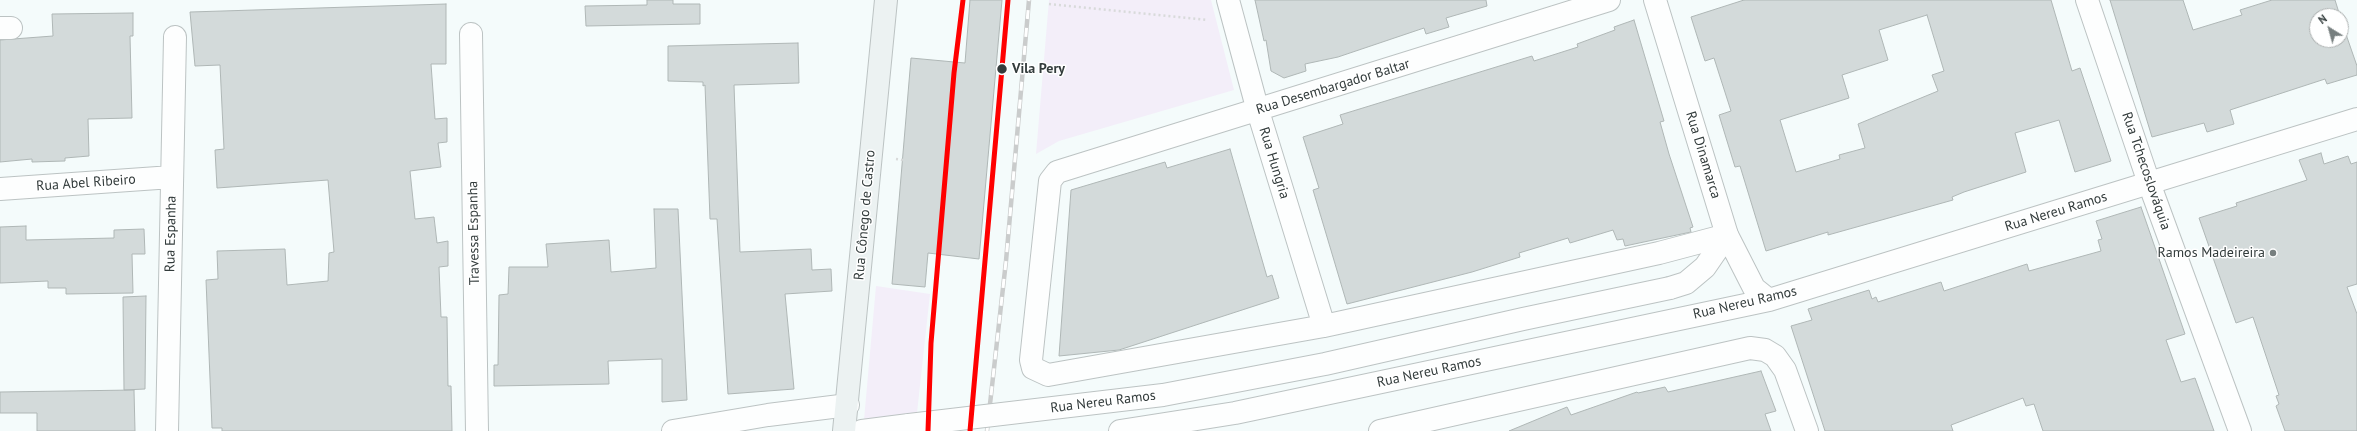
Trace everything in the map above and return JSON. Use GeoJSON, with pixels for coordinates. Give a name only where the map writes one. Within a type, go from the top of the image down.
{"type":"FeatureCollection","features":[{"type":"Feature","properties":{"kind":"main road","name":"Rua Cônego de Castro"},"geometry":{"type":"LineString","coordinates":[[844,431],[848,405],[886,0]]}},
{"type":"Feature","properties":{"kind":"street","name":"Rua Desembargador Baltar"},"geometry":{"type":"LineString","coordinates":[[1324,326],[1048,375],[1033,368],[1031,360],[1050,181],[1057,172],[1186,130],[1258,111],[1609,0]]}},
{"type":"Feature","properties":{"kind":"street","name":"Rua Dinamarca"},"geometry":{"type":"LineString","coordinates":[[1655,0],[1727,235],[1754,288],[1769,300]]}},
{"type":"Feature","properties":{"kind":"street","name":"Rua Tchecoslováquia"},"geometry":{"type":"LineString","coordinates":[[2087,0],[2149,183],[2240,431]]}},
{"type":"Feature","properties":{"kind":"street","name":"Rua Hungria"},"geometry":{"type":"LineString","coordinates":[[1231,10],[1258,111],[1324,326]]}},
{"type":"Feature","properties":{"kind":"street","name":"Travessa Espanha"},"geometry":{"type":"LineString","coordinates":[[471,34],[477,431]]}},
{"type":"Feature","properties":{"kind":"street","name":"Rua Espanha"},"geometry":{"type":"LineString","coordinates":[[167,431],[174,37]]}},
{"type":"Feature","properties":{"kind":"street","name":"Rua Nereu Ramos"},"geometry":{"type":"LineString","coordinates":[[1120,431],[1235,413],[1769,300],[2357,119]]}},
{"type":"Feature","properties":{"kind":"street","name":"Rua Abel Ribeiro"},"geometry":{"type":"LineString","coordinates":[[0,188],[172,177]]}},
{"type":"Feature","properties":{"kind":"street"},"geometry":{"type":"LineString","coordinates":[[1324,326],[1660,253],[1727,235]]}},
{"type":"Feature","properties":{"kind":"street","name":"Rua Nereu Ramos"},"geometry":{"type":"LineString","coordinates":[[862,431],[1163,395],[1325,364],[1523,319],[1670,288],[1686,283],[1705,267],[1727,235]]}},
{"type":"Feature","properties":{"kind":"street"},"geometry":{"type":"LineString","coordinates":[[1380,431],[1750,348],[1765,350],[1775,356],[1785,370],[1807,431]]}},
{"type":"Feature","properties":{"kind":"street"},"geometry":{"type":"LineString","coordinates":[[673,431],[768,415],[848,405]]}},
{"type":"Feature","properties":{"kind":"path"},"geometry":{"type":"LineString","coordinates":[[1049,4],[1217,21],[1231,10]]}},
{"type":"Feature","properties":{"kind":"path"},"geometry":{"type":"LineString","coordinates":[[896,159],[903,160]]}},
{"type":"Feature","properties":{"kind":"shaded area"},"geometry":{"type":"Polygon","coordinates":[[[1049,0],[1211,0],[1234,90],[1059,141],[1036,154],[1049,0]]]}},
{"type":"Feature","properties":{"kind":"shaded area"},"geometry":{"type":"Polygon","coordinates":[[[876,286],[930,294],[915,431],[863,431],[876,286]]]}},
{"type":"Feature","properties":{"kind":"building"},"geometry":{"type":"Polygon","coordinates":[[[647,0],[673,0],[673,4],[700,4],[700,24],[586,26],[585,6],[647,5],[647,0]]]}},
{"type":"Feature","properties":{"kind":"building"},"geometry":{"type":"Polygon","coordinates":[[[970,0],[1002,0],[979,259],[928,253],[925,287],[892,284],[911,58],[965,63],[970,0]]]}},
{"type":"Feature","properties":{"kind":"building"},"geometry":{"type":"Polygon","coordinates":[[[1255,0],[1486,0],[1487,6],[1446,18],[1449,27],[1426,34],[1424,28],[1338,57],[1305,64],[1306,71],[1284,78],[1271,71],[1266,40],[1264,41],[1255,0]]]}},
{"type":"Feature","properties":{"kind":"building"},"geometry":{"type":"Polygon","coordinates":[[[1744,0],[2051,0],[2072,71],[2080,68],[2111,161],[2075,172],[2059,120],[2015,133],[2026,172],[1964,192],[1952,197],[1953,200],[1828,235],[1828,232],[1766,251],[1740,166],[1735,167],[1719,115],[1731,111],[1714,58],[1705,61],[1691,17],[1744,0]],[[1927,15],[1879,30],[1888,60],[1842,75],[1849,98],[1780,120],[1796,172],[1840,159],[1839,155],[1865,148],[1858,124],[1938,91],[1932,75],[1944,71],[1927,15]]]}},
{"type":"Feature","properties":{"kind":"building"},"geometry":{"type":"Polygon","coordinates":[[[2110,0],[2183,0],[2193,30],[2242,15],[2240,10],[2272,0],[2335,0],[2338,8],[2309,8],[2309,48],[2349,48],[2349,43],[2357,66],[2357,75],[2327,84],[2325,79],[2230,110],[2234,124],[2207,132],[2204,123],[2152,137],[2110,0]]]}},
{"type":"Feature","properties":{"kind":"building"},"geometry":{"type":"Polygon","coordinates":[[[446,4],[446,64],[431,64],[435,119],[447,118],[447,142],[438,143],[441,167],[410,171],[415,219],[434,217],[437,243],[448,241],[448,266],[439,267],[441,317],[447,317],[448,386],[451,386],[452,431],[222,431],[222,428],[212,428],[206,280],[218,279],[217,251],[285,249],[287,285],[328,281],[329,253],[334,252],[328,180],[217,188],[215,150],[224,149],[220,65],[195,66],[190,12],[446,4]]]}},
{"type":"Feature","properties":{"kind":"building"},"geometry":{"type":"Polygon","coordinates":[[[133,13],[133,36],[130,36],[132,118],[88,119],[89,156],[65,158],[65,161],[32,162],[32,159],[0,162],[0,40],[53,36],[52,14],[133,13]]]}},
{"type":"Feature","properties":{"kind":"building"},"geometry":{"type":"Polygon","coordinates":[[[1634,20],[1664,121],[1660,122],[1669,154],[1693,227],[1690,228],[1691,232],[1625,246],[1623,239],[1617,240],[1613,230],[1570,243],[1568,238],[1519,253],[1520,257],[1472,272],[1347,304],[1313,190],[1319,188],[1303,137],[1343,124],[1340,115],[1532,56],[1534,61],[1578,47],[1577,44],[1615,30],[1614,27],[1634,20]]]}},
{"type":"Feature","properties":{"kind":"building"},"geometry":{"type":"Polygon","coordinates":[[[798,43],[799,83],[734,85],[740,252],[811,249],[812,270],[831,269],[832,291],[785,294],[794,389],[728,394],[717,219],[710,219],[705,85],[703,86],[703,82],[668,81],[668,46],[798,43]]]}},
{"type":"Feature","properties":{"kind":"building"},"geometry":{"type":"Polygon","coordinates":[[[1230,149],[1267,277],[1272,275],[1279,298],[1119,350],[1059,356],[1071,190],[1165,162],[1167,168],[1230,149]]]}},
{"type":"Feature","properties":{"kind":"building"},"geometry":{"type":"Polygon","coordinates":[[[2321,153],[2324,164],[2348,156],[2351,164],[2357,162],[2357,284],[2347,287],[2357,314],[2357,431],[2285,431],[2276,406],[2279,404],[2276,396],[2279,395],[2253,317],[2236,323],[2199,218],[2237,206],[2236,203],[2307,180],[2299,160],[2321,153]]]}},
{"type":"Feature","properties":{"kind":"building"},"geometry":{"type":"Polygon","coordinates":[[[2141,207],[2185,334],[2166,340],[2181,382],[2195,378],[2214,431],[2043,431],[2034,404],[2026,406],[2023,398],[1951,425],[1953,431],[1825,431],[1791,326],[1812,320],[1808,309],[1869,290],[1872,299],[1876,297],[1878,302],[1941,282],[1944,291],[2027,264],[2029,271],[2101,251],[2098,240],[2102,239],[2096,221],[2141,207]]]}},
{"type":"Feature","properties":{"kind":"building"},"geometry":{"type":"Polygon","coordinates":[[[654,209],[678,209],[687,400],[662,402],[662,359],[608,361],[609,384],[494,386],[494,365],[498,365],[499,295],[508,294],[509,267],[548,267],[546,244],[609,240],[611,272],[656,268],[654,209]]]}},
{"type":"Feature","properties":{"kind":"building"},"geometry":{"type":"Polygon","coordinates":[[[26,226],[26,240],[114,238],[114,230],[144,229],[145,254],[132,254],[133,293],[66,294],[66,288],[48,288],[48,281],[0,283],[0,227],[26,226]]]}},
{"type":"Feature","properties":{"kind":"building"},"geometry":{"type":"Polygon","coordinates":[[[146,296],[145,389],[124,390],[123,297],[146,296]]]}},
{"type":"Feature","properties":{"kind":"building"},"geometry":{"type":"Polygon","coordinates":[[[1761,371],[1776,411],[1765,414],[1771,431],[1509,431],[1567,407],[1571,415],[1637,392],[1665,387],[1668,392],[1761,371]]]}},
{"type":"Feature","properties":{"kind":"building"},"geometry":{"type":"Polygon","coordinates":[[[134,390],[135,431],[37,431],[37,413],[0,413],[0,392],[134,390]]]}},
{"type":"Feature","properties":{"kind":"railway"},"geometry":{"type":"LineString","coordinates":[[987,431],[1006,261],[1029,0]]}},
{"type":"Feature","properties":{"kind":"transit line"},"geometry":{"type":"LineString","coordinates":[[928,431],[931,343],[954,73],[963,0]]}},
{"type":"Feature","properties":{"kind":"transit line"},"geometry":{"type":"LineString","coordinates":[[970,431],[1008,0]]}},
{"type":"Feature","properties":{"kind":"place","name":"Vila Pery"},"geometry":{"type":"Point","coordinates":[1002,69]}},
{"type":"Feature","properties":{"kind":"place","name":"Ramos Madeireira"},"geometry":{"type":"Point","coordinates":[2273,253]}}]}
